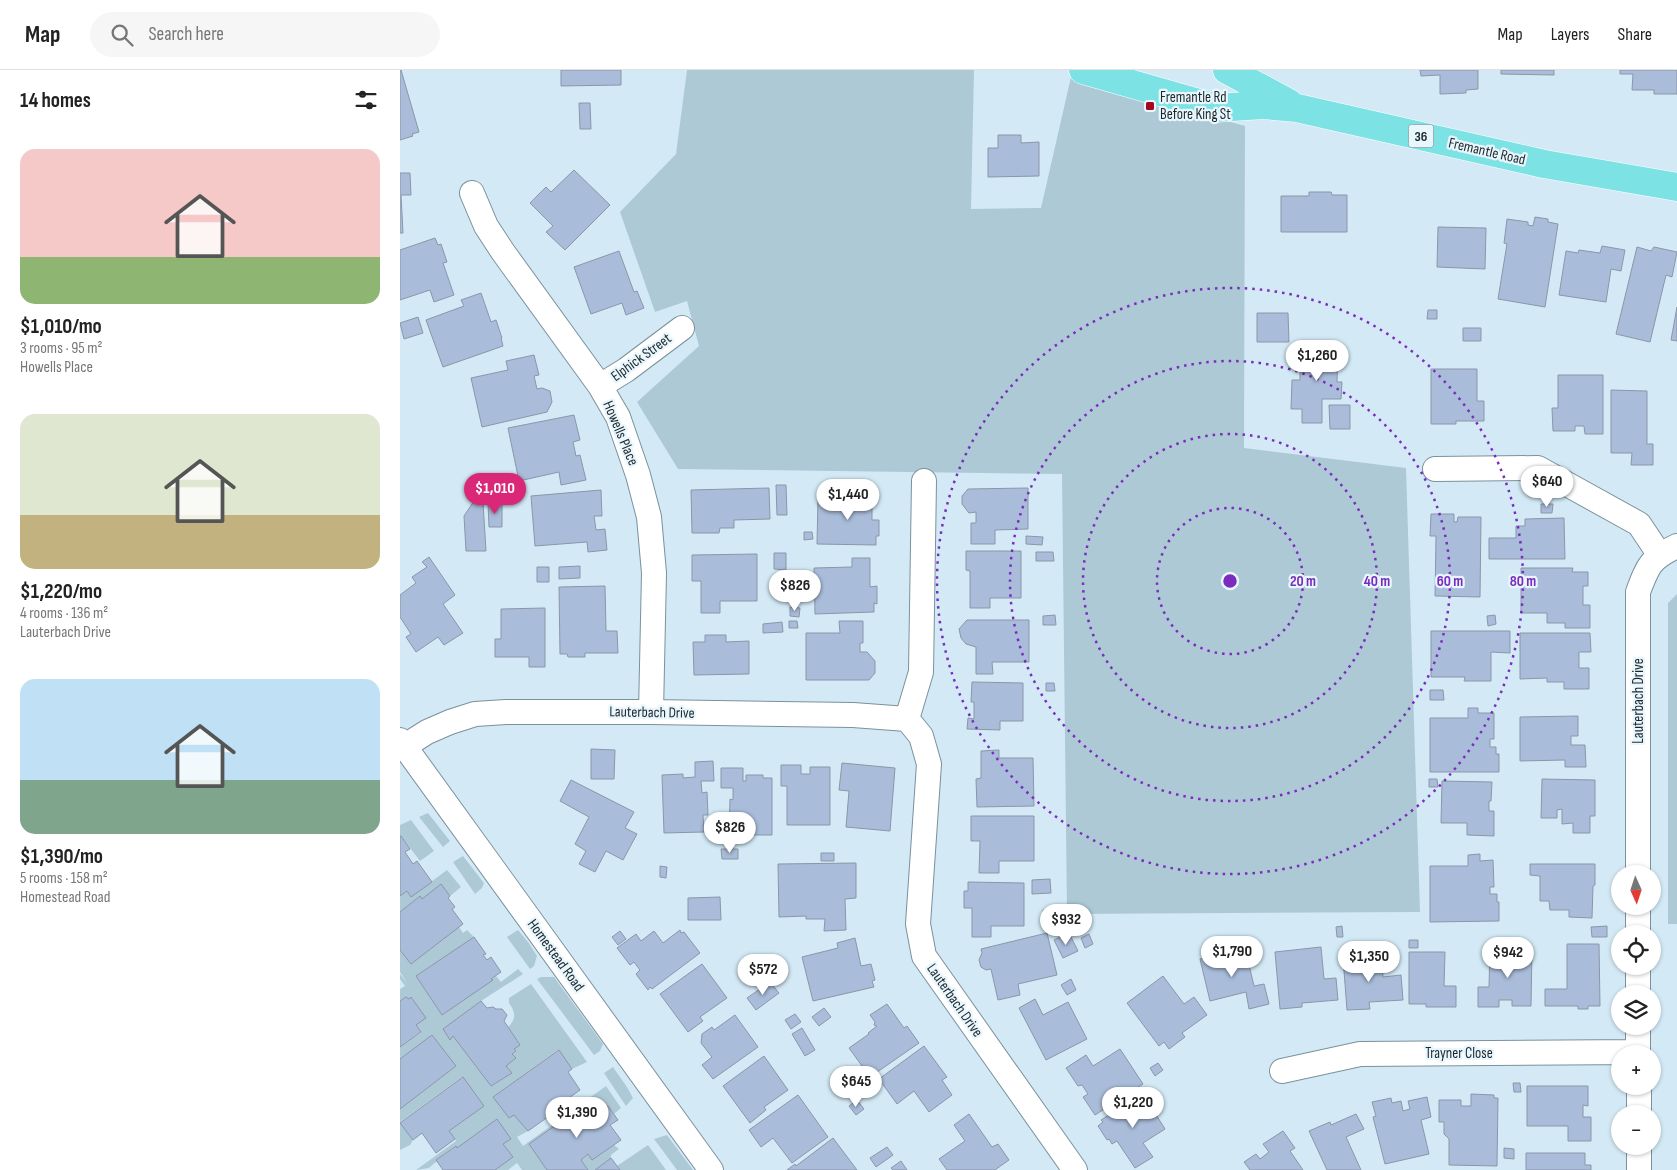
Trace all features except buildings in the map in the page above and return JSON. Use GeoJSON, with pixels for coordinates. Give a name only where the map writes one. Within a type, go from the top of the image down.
{"type":"FeatureCollection","features":[{"type":"Feature","properties":{"kind":"main road","name":"Fremantle Road"},"geometry":{"type":"LineString","coordinates":[[1083,70],[1216,108],[1263,105],[1298,108],[1544,164],[1677,187]]}},
{"type":"Feature","properties":{"kind":"main road","name":"Fremantle Road"},"geometry":{"type":"LineString","coordinates":[[1227,70],[1298,108]]}},
{"type":"Feature","properties":{"kind":"street","name":"Howells Place"},"geometry":{"type":"LineString","coordinates":[[472,193],[486,226],[600,386],[618,417],[638,475],[649,517],[654,573],[652,712]]}},
{"type":"Feature","properties":{"kind":"street","name":"Elphick Street"},"geometry":{"type":"LineString","coordinates":[[600,386],[626,370],[682,328]]}},
{"type":"Feature","properties":{"kind":"street"},"geometry":{"type":"LineString","coordinates":[[1435,469],[1538,468],[1639,524],[1668,550]]}},
{"type":"Feature","properties":{"kind":"street"},"geometry":{"type":"LineString","coordinates":[[907,719],[921,672],[924,481]]}},
{"type":"Feature","properties":{"kind":"street","name":"Lauterbach Drive"},"geometry":{"type":"LineString","coordinates":[[1638,865],[1638,592],[1646,571],[1668,550]]}},
{"type":"Feature","properties":{"kind":"street","name":"Lauterbach Drive"},"geometry":{"type":"LineString","coordinates":[[403,743],[426,732],[475,714],[522,711],[853,716],[907,719],[921,736],[929,764],[918,924],[924,956],[1075,1170]]}},
{"type":"Feature","properties":{"kind":"street","name":"Homestead Road"},"geometry":{"type":"LineString","coordinates":[[403,743],[711,1170]]}},
{"type":"Feature","properties":{"kind":"street","name":"Trayner Close"},"geometry":{"type":"LineString","coordinates":[[1282,1071],[1360,1054],[1611,1053]]}},
{"type":"Feature","properties":{"kind":"street"},"geometry":{"type":"LineString","coordinates":[[1639,1155],[1639,1170]]}},
{"type":"Feature","properties":{"kind":"shaded area"},"geometry":{"type":"Polygon","coordinates":[[[687,70],[974,70],[971,209],[1041,208],[1071,77],[1245,126],[1244,448],[1406,468],[1420,912],[1067,914],[1062,474],[678,469],[637,402],[699,346],[687,301],[655,312],[620,212],[676,154],[687,70]]]}},
{"type":"Feature","properties":{"kind":"shaded area"},"geometry":{"type":"Polygon","coordinates":[[[1677,594],[1677,924],[1668,924],[1668,603],[1677,594]]]}},
{"type":"Feature","properties":{"kind":"shaded area"},"geometry":{"type":"Polygon","coordinates":[[[428,813],[450,841],[443,847],[419,817],[428,813]]]}},
{"type":"Feature","properties":{"kind":"shaded area"},"geometry":{"type":"Polygon","coordinates":[[[411,820],[434,851],[420,861],[400,836],[400,825],[411,820]]]}},
{"type":"Feature","properties":{"kind":"shaded area"},"geometry":{"type":"Polygon","coordinates":[[[463,856],[484,883],[482,888],[475,894],[453,862],[463,856]]]}},
{"type":"Feature","properties":{"kind":"shaded area"},"geometry":{"type":"Polygon","coordinates":[[[447,870],[461,887],[450,896],[441,885],[422,899],[420,896],[400,912],[400,896],[407,891],[412,896],[447,870]]]}},
{"type":"Feature","properties":{"kind":"shaded area"},"geometry":{"type":"Polygon","coordinates":[[[459,927],[463,933],[467,930],[474,937],[416,976],[442,1015],[496,976],[501,982],[518,969],[523,974],[481,1001],[443,1029],[450,1040],[453,1036],[491,1086],[512,1073],[506,1066],[516,1058],[512,1054],[516,1052],[514,1049],[520,1045],[508,1027],[514,1018],[509,998],[531,984],[587,1062],[572,1069],[558,1050],[494,1096],[509,1118],[514,1115],[528,1131],[517,1137],[523,1146],[606,1086],[621,1108],[614,1114],[608,1106],[602,1108],[597,1101],[592,1104],[590,1101],[529,1144],[547,1170],[522,1170],[517,1163],[508,1170],[495,1170],[512,1157],[503,1144],[510,1139],[497,1119],[457,1148],[455,1146],[436,1160],[429,1168],[416,1170],[456,1141],[449,1131],[484,1106],[462,1077],[400,1122],[400,1109],[456,1066],[432,1035],[400,1059],[400,1047],[421,1033],[416,1025],[425,1018],[411,997],[409,999],[406,997],[400,1001],[400,989],[405,986],[400,979],[400,974],[407,983],[400,972],[400,950],[411,964],[459,927]]]}},
{"type":"Feature","properties":{"kind":"shaded area"},"geometry":{"type":"Polygon","coordinates":[[[518,930],[537,956],[534,966],[530,969],[507,937],[518,930]]]}},
{"type":"Feature","properties":{"kind":"shaded area"},"geometry":{"type":"Polygon","coordinates":[[[541,977],[554,977],[603,1044],[600,1051],[594,1055],[537,979],[541,977]]]}},
{"type":"Feature","properties":{"kind":"shaded area"},"geometry":{"type":"Polygon","coordinates":[[[613,1067],[633,1098],[626,1106],[604,1073],[613,1067]]]}},
{"type":"Feature","properties":{"kind":"shaded area"},"geometry":{"type":"Polygon","coordinates":[[[400,1122],[413,1140],[410,1145],[400,1150],[400,1122]]]}},
{"type":"Feature","properties":{"kind":"shaded area"},"geometry":{"type":"Polygon","coordinates":[[[667,1135],[693,1170],[677,1170],[654,1139],[667,1135]]]}},
{"type":"Feature","properties":{"kind":"shaded area"},"geometry":{"type":"Polygon","coordinates":[[[614,1145],[619,1149],[611,1155],[611,1158],[595,1170],[588,1170],[581,1160],[588,1154],[592,1160],[614,1145]]]}},
{"type":"Feature","properties":{"kind":"shaded area"},"geometry":{"type":"Polygon","coordinates":[[[648,1145],[666,1170],[620,1170],[617,1166],[648,1145]]]}},
{"type":"Feature","properties":{"kind":"place","name":"Fremantle Rd Before King St"},"geometry":{"type":"Point","coordinates":[1150,106]}}]}
